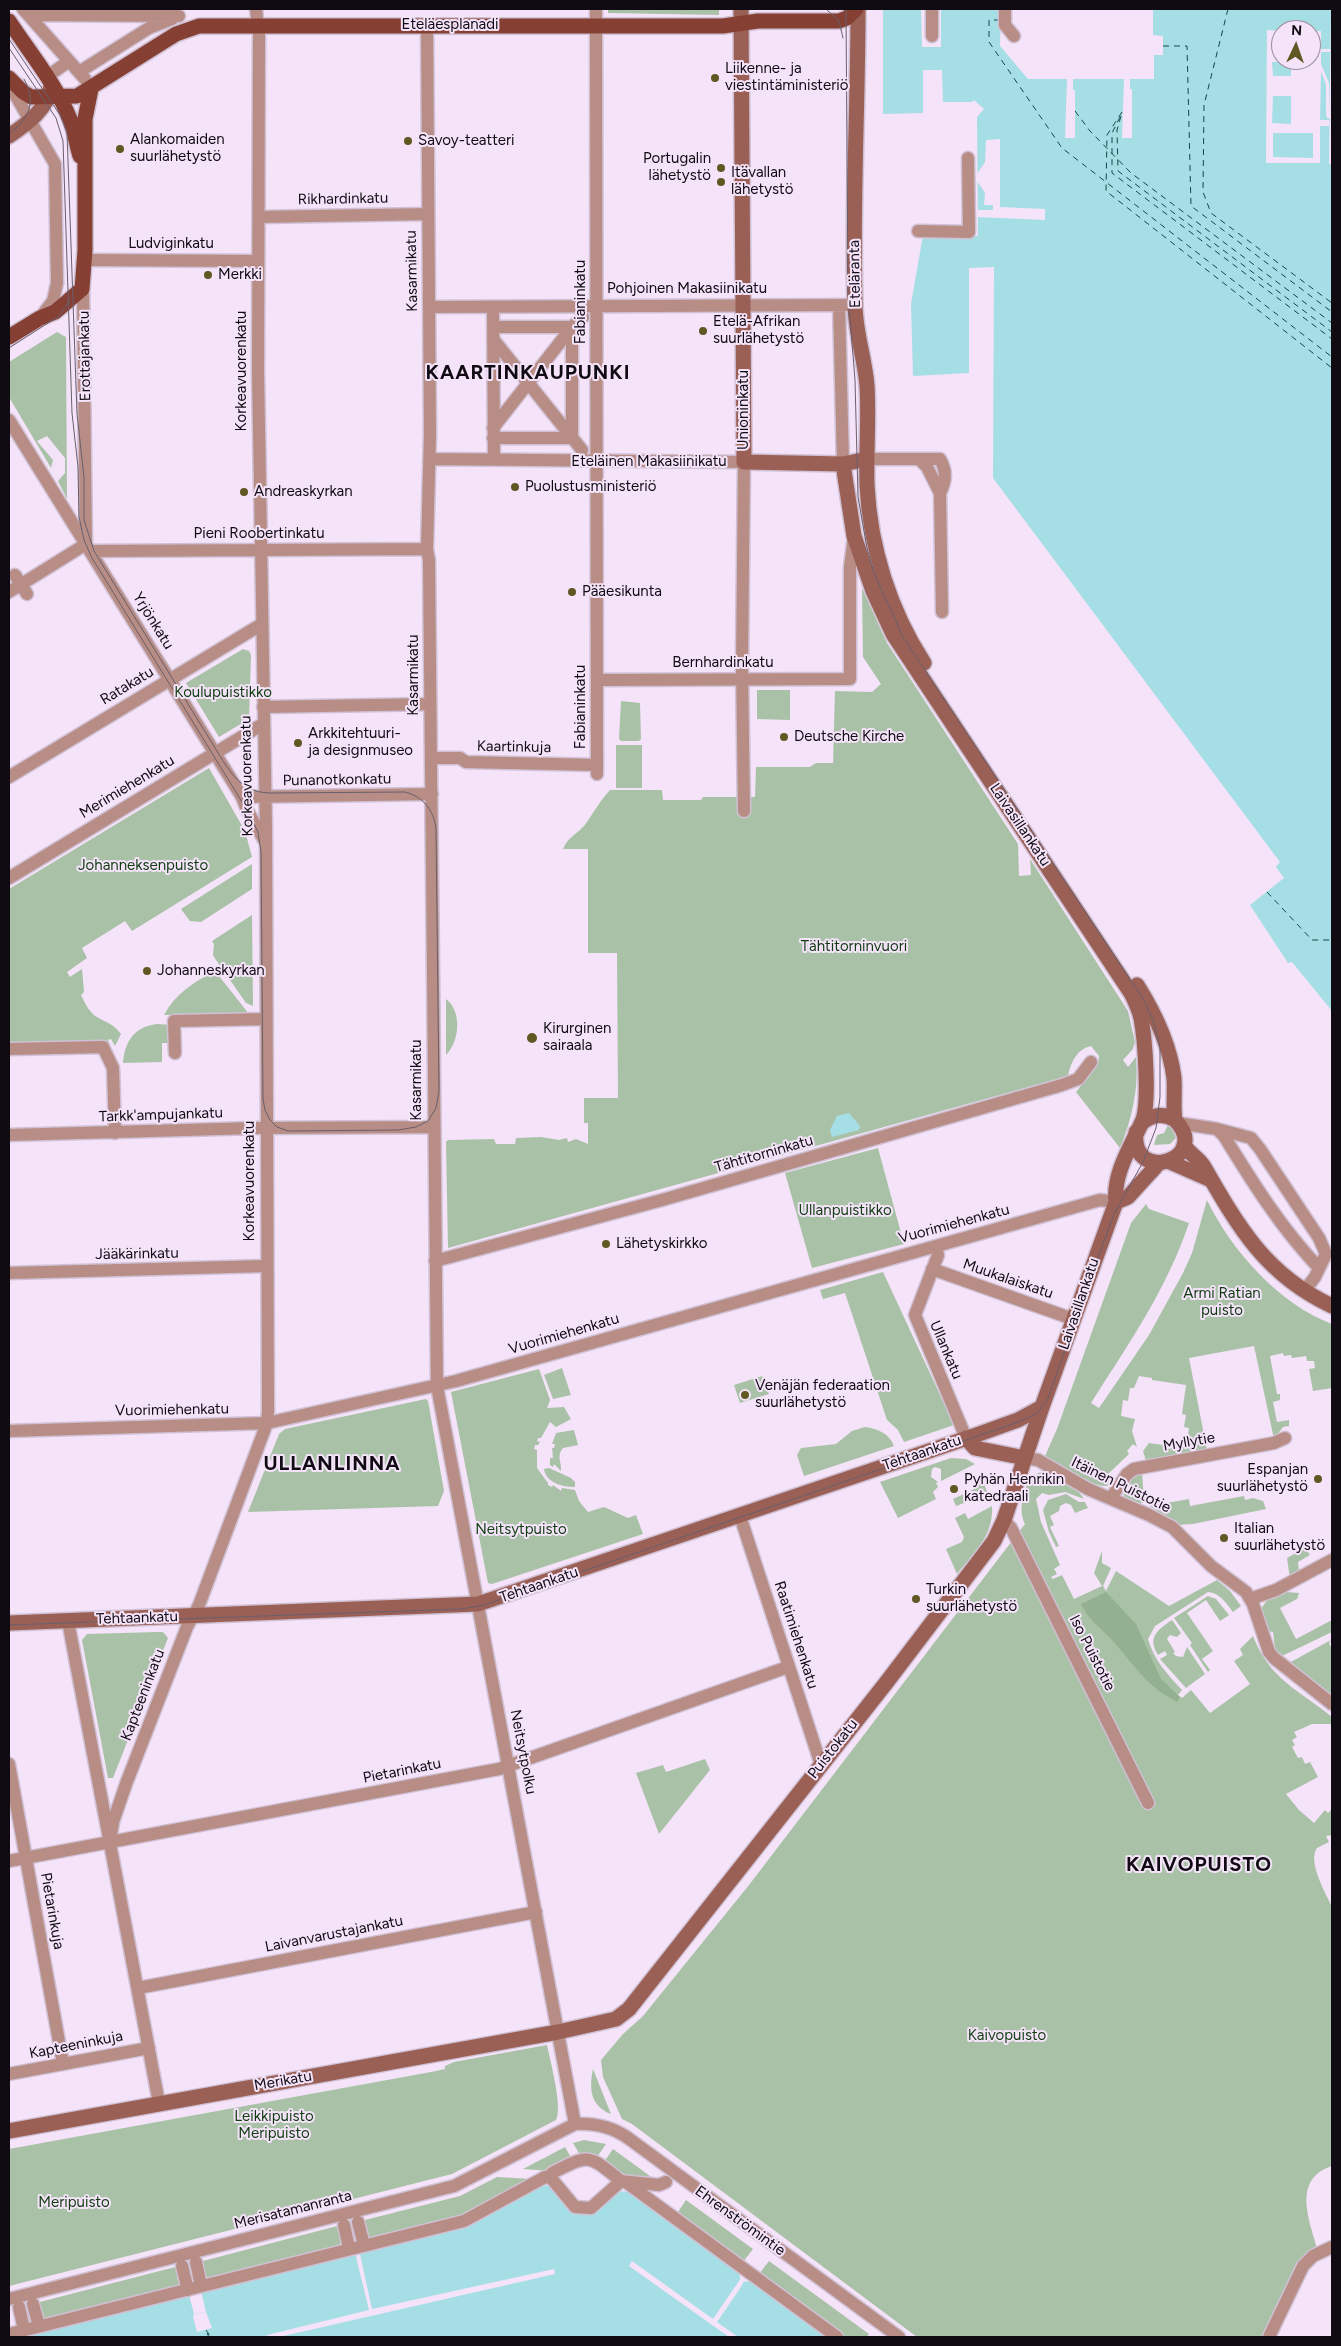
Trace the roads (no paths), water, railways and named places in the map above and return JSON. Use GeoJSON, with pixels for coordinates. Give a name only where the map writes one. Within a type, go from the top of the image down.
{"type":"FeatureCollection","features":[{"type":"Feature","properties":{"kind":"main road","name":"Eteläesplanadi"},"geometry":{"type":"LineString","coordinates":[[53,88],[78,96],[85,80],[189,28],[206,25],[723,26],[741,16],[839,21],[848,18],[857,9]]}},
{"type":"Feature","properties":{"kind":"main road","name":"Erottajankatu"},"geometry":{"type":"LineString","coordinates":[[9,22],[53,88],[72,125],[83,167]]}},
{"type":"Feature","properties":{"kind":"main road"},"geometry":{"type":"LineString","coordinates":[[9,78],[27,95],[53,88]]}},
{"type":"Feature","properties":{"kind":"main road","name":"Erottajankatu"},"geometry":{"type":"LineString","coordinates":[[83,285],[85,80]]}},
{"type":"Feature","properties":{"kind":"main road"},"geometry":{"type":"LineString","coordinates":[[9,337],[40,318],[55,312],[78,294],[83,285]]}},
{"type":"Feature","properties":{"kind":"street","name":"Korkeavuorenkatu"},"geometry":{"type":"LineString","coordinates":[[256,9],[259,25],[258,261],[265,798],[268,1423]]}},
{"type":"Feature","properties":{"kind":"street","name":"Fabianinkatu"},"geometry":{"type":"LineString","coordinates":[[596,9],[597,770]]}},
{"type":"Feature","properties":{"kind":"street","name":"Eteläranta"},"geometry":{"type":"LineString","coordinates":[[857,9],[858,106],[854,157],[855,305],[866,380],[868,500],[874,539]]}},
{"type":"Feature","properties":{"kind":"street"},"geometry":{"type":"LineString","coordinates":[[932,9],[935,30]]}},
{"type":"Feature","properties":{"kind":"street"},"geometry":{"type":"LineString","coordinates":[[1005,9],[1005,25],[1014,36]]}},
{"type":"Feature","properties":{"kind":"street"},"geometry":{"type":"LineString","coordinates":[[26,12],[181,15],[149,28],[85,80],[26,12]]}},
{"type":"Feature","properties":{"kind":"street","name":"Unioninkatu"},"geometry":{"type":"LineString","coordinates":[[741,16],[744,462],[742,679],[744,811]]}},
{"type":"Feature","properties":{"kind":"street","name":"Kasarmikatu"},"geometry":{"type":"LineString","coordinates":[[427,25],[430,459],[427,549],[429,560],[432,794],[437,1386]]}},
{"type":"Feature","properties":{"kind":"street"},"geometry":{"type":"LineString","coordinates":[[9,136],[31,120],[69,61]]}},
{"type":"Feature","properties":{"kind":"street"},"geometry":{"type":"LineString","coordinates":[[9,84],[49,152],[56,173],[57,283],[53,301],[40,318]]}},
{"type":"Feature","properties":{"kind":"street"},"geometry":{"type":"LineString","coordinates":[[918,231],[969,232],[968,158]]}},
{"type":"Feature","properties":{"kind":"street","name":"Rikhardinkatu"},"geometry":{"type":"LineString","coordinates":[[259,217],[428,214]]}},
{"type":"Feature","properties":{"kind":"street","name":"Ludviginkatu"},"geometry":{"type":"LineString","coordinates":[[84,260],[258,261]]}},
{"type":"Feature","properties":{"kind":"street","name":"Erottajankatu"},"geometry":{"type":"LineString","coordinates":[[77,552],[83,285]]}},
{"type":"Feature","properties":{"kind":"street","name":"Eteläranta"},"geometry":{"type":"LineString","coordinates":[[839,305],[843,464],[854,536],[850,567],[850,679]]}},
{"type":"Feature","properties":{"kind":"street","name":"Pohjoinen Makasiinikatu"},"geometry":{"type":"LineString","coordinates":[[429,307],[855,305]]}},
{"type":"Feature","properties":{"kind":"street"},"geometry":{"type":"LineString","coordinates":[[493,307],[494,459]]}},
{"type":"Feature","properties":{"kind":"street"},"geometry":{"type":"LineString","coordinates":[[494,433],[528,383],[572,326],[583,317]]}},
{"type":"Feature","properties":{"kind":"street"},"geometry":{"type":"LineString","coordinates":[[493,333],[572,326]]}},
{"type":"Feature","properties":{"kind":"street"},"geometry":{"type":"LineString","coordinates":[[572,326],[572,438]]}},
{"type":"Feature","properties":{"kind":"street"},"geometry":{"type":"LineString","coordinates":[[493,333],[528,383],[582,450]]}},
{"type":"Feature","properties":{"kind":"street","name":"Yrjönkatu"},"geometry":{"type":"LineString","coordinates":[[9,420],[77,552],[170,679],[242,797],[264,840]]}},
{"type":"Feature","properties":{"kind":"street"},"geometry":{"type":"LineString","coordinates":[[494,433],[572,438]]}},
{"type":"Feature","properties":{"kind":"street","name":"Eteläinen Makasiinikatu"},"geometry":{"type":"LineString","coordinates":[[430,459],[843,464],[867,459]]}},
{"type":"Feature","properties":{"kind":"street"},"geometry":{"type":"LineString","coordinates":[[867,459],[940,459],[945,472],[945,483],[940,493]]}},
{"type":"Feature","properties":{"kind":"street"},"geometry":{"type":"LineString","coordinates":[[919,459],[927,467],[940,493],[942,612]]}},
{"type":"Feature","properties":{"kind":"street","name":"Laivasillankatu"},"geometry":{"type":"LineString","coordinates":[[854,536],[873,591],[898,642],[1135,1000],[1141,1018],[1144,1043],[1145,1100],[1137,1146],[1141,1155],[1149,1160],[1165,1162]]}},
{"type":"Feature","properties":{"kind":"street","name":"Laivasillankatu"},"geometry":{"type":"LineString","coordinates":[[874,539],[894,606],[919,655],[1147,1002],[1171,1061],[1177,1122],[1184,1136],[1184,1144]]}},
{"type":"Feature","properties":{"kind":"street","name":"Pieni Roobertinkatu"},"geometry":{"type":"LineString","coordinates":[[77,552],[427,549]]}},
{"type":"Feature","properties":{"kind":"street"},"geometry":{"type":"LineString","coordinates":[[28,586],[77,552]]}},
{"type":"Feature","properties":{"kind":"street","name":"Ratakatu"},"geometry":{"type":"LineString","coordinates":[[9,777],[262,624]]}},
{"type":"Feature","properties":{"kind":"street","name":"Bernhardinkatu"},"geometry":{"type":"LineString","coordinates":[[597,680],[850,679]]}},
{"type":"Feature","properties":{"kind":"street"},"geometry":{"type":"LineString","coordinates":[[263,706],[430,704]]}},
{"type":"Feature","properties":{"kind":"street","name":"Merimiehenkatu"},"geometry":{"type":"LineString","coordinates":[[9,878],[263,724]]}},
{"type":"Feature","properties":{"kind":"street","name":"Kaartinkuja"},"geometry":{"type":"LineString","coordinates":[[431,758],[460,758],[466,762],[549,764],[597,770]]}},
{"type":"Feature","properties":{"kind":"street","name":"Punanotkonkatu"},"geometry":{"type":"LineString","coordinates":[[242,797],[432,794]]}},
{"type":"Feature","properties":{"kind":"street"},"geometry":{"type":"LineString","coordinates":[[175,1053],[174,1021],[266,1019]]}},
{"type":"Feature","properties":{"kind":"street"},"geometry":{"type":"LineString","coordinates":[[9,1049],[103,1047],[113,1068],[115,1133]]}},
{"type":"Feature","properties":{"kind":"street","name":"Tähtitorninkatu"},"geometry":{"type":"LineString","coordinates":[[436,1261],[607,1215],[1062,1085],[1078,1079],[1091,1062]]}},
{"type":"Feature","properties":{"kind":"street"},"geometry":{"type":"LineString","coordinates":[[1139,1128],[1148,1118],[1158,1115],[1177,1122],[1218,1129],[1251,1138],[1319,1238],[1326,1254],[1305,1290]]}},
{"type":"Feature","properties":{"kind":"street","name":"Tarkk'ampujankatu"},"geometry":{"type":"LineString","coordinates":[[9,1135],[266,1128],[434,1127]]}},
{"type":"Feature","properties":{"kind":"street","name":"Laivasillankatu"},"geometry":{"type":"LineString","coordinates":[[1042,1407],[1116,1202],[1115,1186],[1139,1128]]}},
{"type":"Feature","properties":{"kind":"street"},"geometry":{"type":"LineString","coordinates":[[1218,1129],[1265,1203],[1290,1237],[1319,1268]]}},
{"type":"Feature","properties":{"kind":"street"},"geometry":{"type":"LineString","coordinates":[[1116,1202],[1128,1197],[1165,1162],[1178,1157],[1184,1144]]}},
{"type":"Feature","properties":{"kind":"street"},"geometry":{"type":"LineString","coordinates":[[1184,1144],[1191,1155],[1203,1164],[1251,1244],[1271,1264],[1305,1290],[1332,1306]]}},
{"type":"Feature","properties":{"kind":"street"},"geometry":{"type":"LineString","coordinates":[[1165,1162],[1211,1180]]}},
{"type":"Feature","properties":{"kind":"street","name":"Vuorimiehenkatu"},"geometry":{"type":"LineString","coordinates":[[9,1431],[268,1423],[437,1386],[1100,1200],[1116,1202]]}},
{"type":"Feature","properties":{"kind":"street","name":"Ullankatu"},"geometry":{"type":"LineString","coordinates":[[936,1246],[938,1255],[915,1315],[966,1438]]}},
{"type":"Feature","properties":{"kind":"street","name":"Jääkärinkatu"},"geometry":{"type":"LineString","coordinates":[[9,1273],[266,1266]]}},
{"type":"Feature","properties":{"kind":"street","name":"Muukalaiskatu"},"geometry":{"type":"LineString","coordinates":[[932,1269],[1073,1319]]}},
{"type":"Feature","properties":{"kind":"street","name":"Neitsytpolku"},"geometry":{"type":"LineString","coordinates":[[437,1386],[510,1766],[575,2124]]}},
{"type":"Feature","properties":{"kind":"street","name":"Tehtaankatu"},"geometry":{"type":"LineString","coordinates":[[9,1623],[478,1604],[1018,1420],[1042,1407]]}},
{"type":"Feature","properties":{"kind":"street","name":"Puistokatu"},"geometry":{"type":"LineString","coordinates":[[558,2032],[616,2019],[629,2009],[821,1765],[994,1541],[1004,1520],[1042,1407]]}},
{"type":"Feature","properties":{"kind":"street","name":"Kapteeninkatu"},"geometry":{"type":"LineString","coordinates":[[110,1842],[113,1822],[126,1784],[268,1423]]}},
{"type":"Feature","properties":{"kind":"street"},"geometry":{"type":"LineString","coordinates":[[966,1438],[976,1448],[1025,1458]]}},
{"type":"Feature","properties":{"kind":"street","name":"Myllytie"},"geometry":{"type":"LineString","coordinates":[[1111,1498],[1127,1474],[1134,1469],[1274,1444],[1285,1438]]}},
{"type":"Feature","properties":{"kind":"street","name":"Itäinen Puistotie"},"geometry":{"type":"LineString","coordinates":[[1025,1458],[1038,1460],[1069,1478],[1172,1527],[1212,1566],[1246,1592],[1269,1652],[1274,1658],[1332,1704]]}},
{"type":"Feature","properties":{"kind":"street","name":"Raatimiehenkatu"},"geometry":{"type":"LineString","coordinates":[[740,1516],[821,1765]]}},
{"type":"Feature","properties":{"kind":"street","name":"Iso Puistotie"},"geometry":{"type":"LineString","coordinates":[[1004,1520],[1012,1528],[1148,1803]]}},
{"type":"Feature","properties":{"kind":"street"},"geometry":{"type":"LineString","coordinates":[[1250,1599],[1276,1590],[1332,1560]]}},
{"type":"Feature","properties":{"kind":"street","name":"Kapteeninkatu"},"geometry":{"type":"LineString","coordinates":[[68,1621],[159,2103]]}},
{"type":"Feature","properties":{"kind":"street","name":"Pietarinkatu"},"geometry":{"type":"LineString","coordinates":[[9,1862],[510,1766],[788,1666]]}},
{"type":"Feature","properties":{"kind":"street","name":"Pietarinkuja"},"geometry":{"type":"LineString","coordinates":[[9,1764],[63,2064]]}},
{"type":"Feature","properties":{"kind":"street","name":"Laivanvarustajankatu"},"geometry":{"type":"LineString","coordinates":[[138,1988],[536,1912]]}},
{"type":"Feature","properties":{"kind":"street","name":"Merikatu"},"geometry":{"type":"LineString","coordinates":[[9,2131],[558,2032]]}},
{"type":"Feature","properties":{"kind":"street","name":"Kapteeninkuja"},"geometry":{"type":"LineString","coordinates":[[9,2074],[149,2048]]}},
{"type":"Feature","properties":{"kind":"street","name":"Merisatamanranta"},"geometry":{"type":"LineString","coordinates":[[9,2298],[454,2186],[575,2124]]}},
{"type":"Feature","properties":{"kind":"street","name":"Ehrenströmintie"},"geometry":{"type":"LineString","coordinates":[[575,2124],[600,2125],[617,2131],[899,2337]]}},
{"type":"Feature","properties":{"kind":"street"},"geometry":{"type":"LineString","coordinates":[[551,2178],[552,2173],[581,2159],[587,2158],[598,2163],[837,2337]]}},
{"type":"Feature","properties":{"kind":"street"},"geometry":{"type":"LineString","coordinates":[[9,2334],[194,2290],[464,2221],[545,2177],[551,2178],[576,2207],[591,2208],[624,2182],[659,2185],[666,2182]]}},
{"type":"Feature","properties":{"kind":"street"},"geometry":{"type":"LineString","coordinates":[[357,2249],[358,2222]]}},
{"type":"Feature","properties":{"kind":"street"},"geometry":{"type":"LineString","coordinates":[[344,2225],[357,2249]]}},
{"type":"Feature","properties":{"kind":"street"},"geometry":{"type":"LineString","coordinates":[[1269,2337],[1303,2266],[1313,2256],[1332,2247]]}},
{"type":"Feature","properties":{"kind":"street"},"geometry":{"type":"LineString","coordinates":[[194,2290],[196,2262]]}},
{"type":"Feature","properties":{"kind":"street"},"geometry":{"type":"LineString","coordinates":[[182,2266],[194,2290]]}},
{"type":"Feature","properties":{"kind":"street"},"geometry":{"type":"LineString","coordinates":[[32,2330],[33,2304]]}},
{"type":"Feature","properties":{"kind":"street"},"geometry":{"type":"LineString","coordinates":[[19,2307],[32,2330]]}},
{"type":"Feature","properties":{"kind":"tram line"},"geometry":{"type":"LineString","coordinates":[[826,9],[839,21],[843,38]]}},
{"type":"Feature","properties":{"kind":"tram line"},"geometry":{"type":"LineString","coordinates":[[9,1625],[461,1609],[484,1605],[1016,1423],[1036,1414],[1047,1401],[1113,1216],[1143,1162],[1156,1128],[1160,1097],[1160,1047],[1153,1020],[1143,999],[903,637],[874,573],[867,548],[858,497],[855,380],[848,294],[846,9]]}},
{"type":"Feature","properties":{"kind":"tram line"},"geometry":{"type":"LineString","coordinates":[[9,39],[60,115],[67,133],[77,414],[84,477],[84,520],[94,551],[228,769],[241,783],[258,792],[269,793],[405,792],[423,801],[433,816],[436,829],[439,1091],[436,1108],[428,1121],[416,1127],[398,1130],[288,1131],[277,1127],[270,1120],[265,1110],[263,1099],[261,852],[258,832],[247,810],[92,558],[84,540],[79,517],[78,467],[72,413],[63,141],[56,118],[9,48]]}},
{"type":"Feature","properties":{"kind":"tram line"},"geometry":{"type":"LineString","coordinates":[[9,134],[22,122],[29,110],[30,95],[24,79]]}},
{"type":"Feature","properties":{"kind":"tram line"},"geometry":{"type":"LineString","coordinates":[[9,348],[59,316],[70,300]]}},
{"type":"Feature","properties":{"kind":"place","name":"Liikenne- ja viestintäministeriö"},"geometry":{"type":"Point","coordinates":[715,78]}},
{"type":"Feature","properties":{"kind":"place","name":"Savoy-teatteri"},"geometry":{"type":"Point","coordinates":[408,141]}},
{"type":"Feature","properties":{"kind":"place","name":"Alankomaiden suurlähetystö"},"geometry":{"type":"Point","coordinates":[120,149]}},
{"type":"Feature","properties":{"kind":"place","name":"Portugalin lähetystö"},"geometry":{"type":"Point","coordinates":[721,168]}},
{"type":"Feature","properties":{"kind":"place","name":"Itävallan lähetystö"},"geometry":{"type":"Point","coordinates":[721,182]}},
{"type":"Feature","properties":{"kind":"place","name":"Merkki"},"geometry":{"type":"Point","coordinates":[208,275]}},
{"type":"Feature","properties":{"kind":"place","name":"Etelä-Afrikan suurlähetystö"},"geometry":{"type":"Point","coordinates":[703,331]}},
{"type":"Feature","properties":{"kind":"place","name":"Puolustusministeriö"},"geometry":{"type":"Point","coordinates":[515,487]}},
{"type":"Feature","properties":{"kind":"place","name":"Andreaskyrkan"},"geometry":{"type":"Point","coordinates":[244,492]}},
{"type":"Feature","properties":{"kind":"place","name":"Pääesikunta"},"geometry":{"type":"Point","coordinates":[572,592]}},
{"type":"Feature","properties":{"kind":"place","name":"Deutsche Kirche"},"geometry":{"type":"Point","coordinates":[784,737]}},
{"type":"Feature","properties":{"kind":"place","name":"Arkkitehtuuri- ja designmuseo"},"geometry":{"type":"Point","coordinates":[298,743]}},
{"type":"Feature","properties":{"kind":"place","name":"Johanneskyrkan"},"geometry":{"type":"Point","coordinates":[147,971]}},
{"type":"Feature","properties":{"kind":"place","name":"Kirurginen sairaala"},"geometry":{"type":"Point","coordinates":[532,1038]}},
{"type":"Feature","properties":{"kind":"place","name":"Lähetyskirkko"},"geometry":{"type":"Point","coordinates":[606,1244]}},
{"type":"Feature","properties":{"kind":"place","name":"Venäjän federaation suurlähetystö"},"geometry":{"type":"Point","coordinates":[745,1395]}},
{"type":"Feature","properties":{"kind":"place","name":"Espanjan suurlähetystö"},"geometry":{"type":"Point","coordinates":[1318,1479]}},
{"type":"Feature","properties":{"kind":"place","name":"Pyhän Henrikin katedraali"},"geometry":{"type":"Point","coordinates":[954,1489]}},
{"type":"Feature","properties":{"kind":"place","name":"Italian suurlähetystö"},"geometry":{"type":"Point","coordinates":[1224,1538]}},
{"type":"Feature","properties":{"kind":"place","name":"Turkin suurlähetystö"},"geometry":{"type":"Point","coordinates":[916,1599]}},
{"type":"Feature","properties":{"kind":"district","name":"KAARTINKAUPUNKI"},"geometry":{"type":"Point","coordinates":[528,373]}},
{"type":"Feature","properties":{"kind":"district","name":"ULLANLINNA"},"geometry":{"type":"Point","coordinates":[332,1464]}},
{"type":"Feature","properties":{"kind":"district","name":"KAIVOPUISTO"},"geometry":{"type":"Point","coordinates":[1199,1865]}},
{"type":"Feature","properties":{"kind":"park label","name":"Koulupuistikko"},"geometry":{"type":"Point","coordinates":[223,693]}},
{"type":"Feature","properties":{"kind":"park label","name":"Johanneksenpuisto"},"geometry":{"type":"Point","coordinates":[143,866]}},
{"type":"Feature","properties":{"kind":"park label","name":"Tähtitorninvuori"},"geometry":{"type":"Point","coordinates":[854,947]}},
{"type":"Feature","properties":{"kind":"park label","name":"Ullanpuistikko"},"geometry":{"type":"Point","coordinates":[845,1211]}},
{"type":"Feature","properties":{"kind":"park label","name":"Armi Ratian puisto"},"geometry":{"type":"Point","coordinates":[1222,1302]}},
{"type":"Feature","properties":{"kind":"park label","name":"Neitsytpuisto"},"geometry":{"type":"Point","coordinates":[521,1530]}},
{"type":"Feature","properties":{"kind":"park label","name":"Kaivopuisto"},"geometry":{"type":"Point","coordinates":[1007,2036]}},
{"type":"Feature","properties":{"kind":"park label","name":"Leikkipuisto Meripuisto"},"geometry":{"type":"Point","coordinates":[274,2126]}},
{"type":"Feature","properties":{"kind":"park label","name":"Meripuisto"},"geometry":{"type":"Point","coordinates":[74,2203]}}]}
